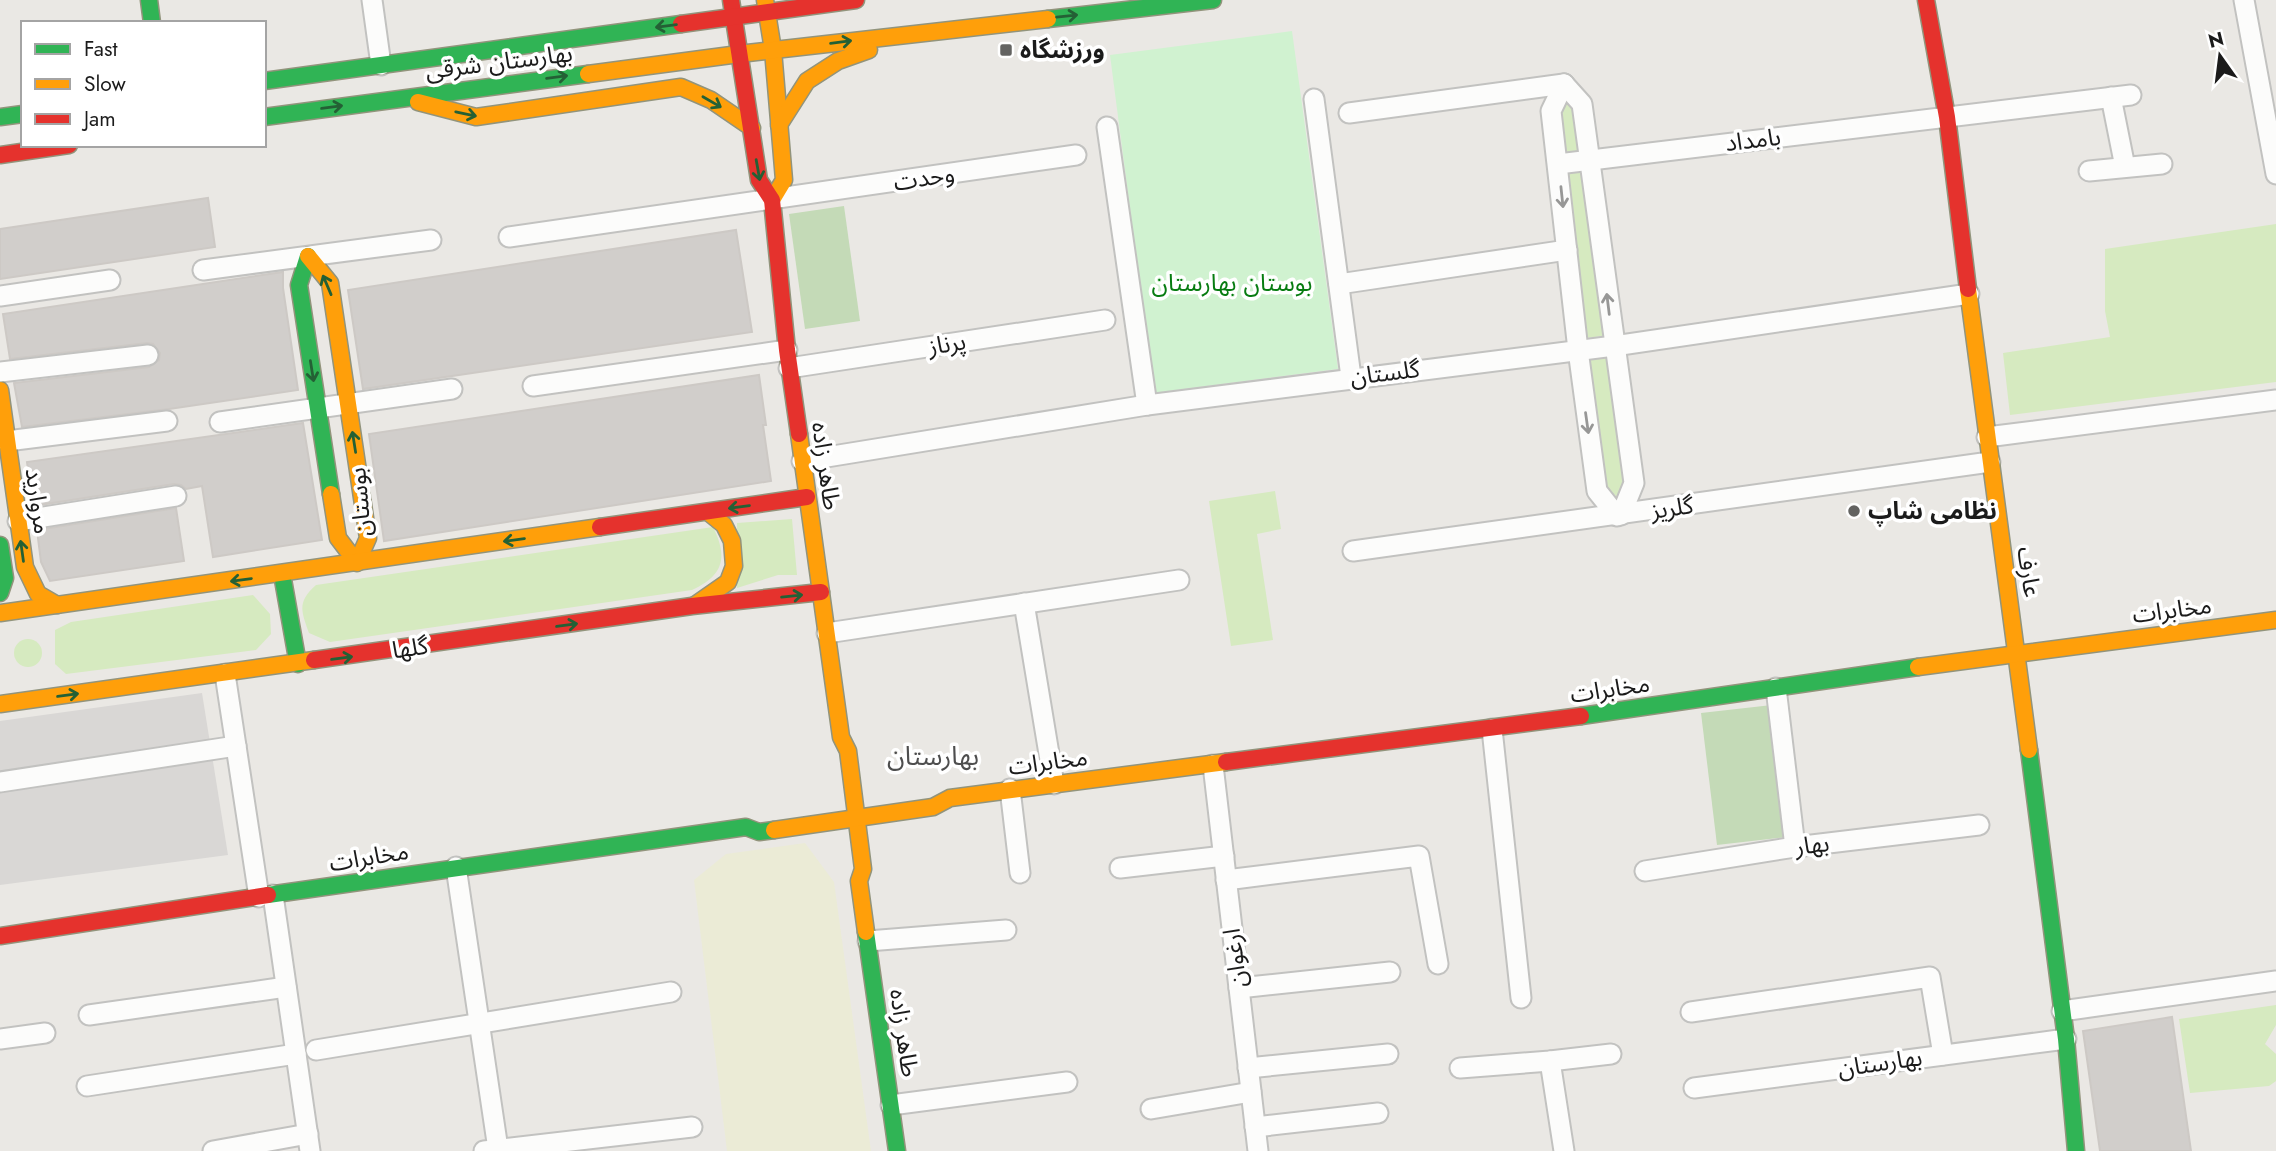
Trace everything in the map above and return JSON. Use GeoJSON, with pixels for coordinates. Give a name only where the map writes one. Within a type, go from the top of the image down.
{"type":"FeatureCollection","features":[{"type":"Feature","properties":{"kind":"street"},"geometry":{"type":"LineString","coordinates":[[372,0],[381,65]]}},
{"type":"Feature","properties":{"kind":"street"},"geometry":{"type":"LineString","coordinates":[[732,8],[856,0]]}},
{"type":"Feature","properties":{"kind":"street"},"geometry":{"type":"LineString","coordinates":[[739,54],[1213,0]]}},
{"type":"Feature","properties":{"kind":"street","name":"عارف"},"geometry":{"type":"LineString","coordinates":[[1926,0],[1947,117],[2017,652],[2066,1039],[2076,1151]]}},
{"type":"Feature","properties":{"kind":"street"},"geometry":{"type":"LineString","coordinates":[[2244,0],[2276,174]]}},
{"type":"Feature","properties":{"kind":"street","name":"طاهر زاده"},"geometry":{"type":"LineString","coordinates":[[766,6],[773,50],[784,180],[772,200]]}},
{"type":"Feature","properties":{"kind":"street","name":"بهارستان شرقی"},"geometry":{"type":"LineString","coordinates":[[266,81],[381,65],[732,8]]}},
{"type":"Feature","properties":{"kind":"street","name":"طاهر زاده"},"geometry":{"type":"LineString","coordinates":[[732,8],[758,180],[772,200],[788,359],[841,737],[836,751],[848,812],[851,872],[859,881],[897,1151]]}},
{"type":"Feature","properties":{"kind":"street"},"geometry":{"type":"LineString","coordinates":[[779,125],[807,81],[838,61],[913,34]]}},
{"type":"Feature","properties":{"kind":"street","name":"بهارستان شرقی"},"geometry":{"type":"LineString","coordinates":[[266,117],[739,54]]}},
{"type":"Feature","properties":{"kind":"street"},"geometry":{"type":"LineString","coordinates":[[1349,113],[1564,84]]}},
{"type":"Feature","properties":{"kind":"street"},"geometry":{"type":"LineString","coordinates":[[1564,84],[1581,104],[1634,482],[1619,515],[1597,491],[1578,350],[1551,111],[1564,84]]}},
{"type":"Feature","properties":{"kind":"street"},"geometry":{"type":"LineString","coordinates":[[400,98],[476,117],[681,87],[711,100],[752,128]]}},
{"type":"Feature","properties":{"kind":"street","name":"بامداد"},"geometry":{"type":"LineString","coordinates":[[1558,164],[2131,95]]}},
{"type":"Feature","properties":{"kind":"street"},"geometry":{"type":"LineString","coordinates":[[2111,97],[2125,167]]}},
{"type":"Feature","properties":{"kind":"street"},"geometry":{"type":"LineString","coordinates":[[1314,99],[1351,377]]}},
{"type":"Feature","properties":{"kind":"street"},"geometry":{"type":"LineString","coordinates":[[0,117],[21,114]]}},
{"type":"Feature","properties":{"kind":"street"},"geometry":{"type":"LineString","coordinates":[[1107,127],[1147,405]]}},
{"type":"Feature","properties":{"kind":"street"},"geometry":{"type":"LineString","coordinates":[[0,155],[55,147]]}},
{"type":"Feature","properties":{"kind":"street","name":"وحدت"},"geometry":{"type":"LineString","coordinates":[[509,237],[1076,155]]}},
{"type":"Feature","properties":{"kind":"street"},"geometry":{"type":"LineString","coordinates":[[2089,171],[2162,164]]}},
{"type":"Feature","properties":{"kind":"street"},"geometry":{"type":"LineString","coordinates":[[203,270],[431,240]]}},
{"type":"Feature","properties":{"kind":"street"},"geometry":{"type":"LineString","coordinates":[[1339,284],[1567,250]]}},
{"type":"Feature","properties":{"kind":"street","name":"بوستان"},"geometry":{"type":"LineString","coordinates":[[308,256],[330,283],[368,538],[357,563],[338,538],[299,285],[308,256]]}},
{"type":"Feature","properties":{"kind":"street"},"geometry":{"type":"LineString","coordinates":[[0,296],[110,280]]}},
{"type":"Feature","properties":{"kind":"street","name":"گلستان"},"geometry":{"type":"LineString","coordinates":[[802,461],[1147,405],[1351,377],[1614,346],[1969,295]]}},
{"type":"Feature","properties":{"kind":"street"},"geometry":{"type":"LineString","coordinates":[[305,324],[335,319]]}},
{"type":"Feature","properties":{"kind":"street","name":"پرناز"},"geometry":{"type":"LineString","coordinates":[[533,386],[788,359],[1105,320]]}},
{"type":"Feature","properties":{"kind":"street"},"geometry":{"type":"LineString","coordinates":[[0,372],[148,355]]}},
{"type":"Feature","properties":{"kind":"street"},"geometry":{"type":"LineString","coordinates":[[220,422],[452,389]]}},
{"type":"Feature","properties":{"kind":"street","name":"مروارید"},"geometry":{"type":"LineString","coordinates":[[0,390],[24,568],[38,594],[57,605]]}},
{"type":"Feature","properties":{"kind":"street"},"geometry":{"type":"LineString","coordinates":[[1987,437],[2276,400]]}},
{"type":"Feature","properties":{"kind":"street"},"geometry":{"type":"LineString","coordinates":[[7,441],[167,421]]}},
{"type":"Feature","properties":{"kind":"street","name":"گلریز"},"geometry":{"type":"LineString","coordinates":[[1353,551],[1990,461]]}},
{"type":"Feature","properties":{"kind":"street"},"geometry":{"type":"LineString","coordinates":[[18,521],[176,496]]}},
{"type":"Feature","properties":{"kind":"street"},"geometry":{"type":"LineString","coordinates":[[0,613],[807,497]]}},
{"type":"Feature","properties":{"kind":"street"},"geometry":{"type":"LineString","coordinates":[[692,607],[728,582],[734,566],[732,541],[724,525],[708,512]]}},
{"type":"Feature","properties":{"kind":"street","name":"مروارید"},"geometry":{"type":"LineString","coordinates":[[0,545],[5,578],[0,593]]}},
{"type":"Feature","properties":{"kind":"street"},"geometry":{"type":"LineString","coordinates":[[282,574],[298,664]]}},
{"type":"Feature","properties":{"kind":"street"},"geometry":{"type":"LineString","coordinates":[[827,633],[1180,580]]}},
{"type":"Feature","properties":{"kind":"street","name":"گلها"},"geometry":{"type":"LineString","coordinates":[[0,704],[692,607],[821,592]]}},
{"type":"Feature","properties":{"kind":"street"},"geometry":{"type":"LineString","coordinates":[[1024,603],[1054,783]]}},
{"type":"Feature","properties":{"kind":"street","name":"مخابرات"},"geometry":{"type":"LineString","coordinates":[[0,936],[456,867],[746,827],[756,819],[933,807],[950,798],[1010,789],[1492,729],[2017,652],[2276,620]]}},
{"type":"Feature","properties":{"kind":"street"},"geometry":{"type":"LineString","coordinates":[[213,1151],[309,1142],[286,987],[236,746],[225,674]]}},
{"type":"Feature","properties":{"kind":"street"},"geometry":{"type":"LineString","coordinates":[[1776,688],[1795,847]]}},
{"type":"Feature","properties":{"kind":"street"},"geometry":{"type":"LineString","coordinates":[[1492,729],[1521,998]]}},
{"type":"Feature","properties":{"kind":"street"},"geometry":{"type":"LineString","coordinates":[[0,782],[236,746]]}},
{"type":"Feature","properties":{"kind":"street","name":"ارغوان"},"geometry":{"type":"LineString","coordinates":[[1213,765],[1258,1151]]}},
{"type":"Feature","properties":{"kind":"street"},"geometry":{"type":"LineString","coordinates":[[1010,789],[1020,873]]}},
{"type":"Feature","properties":{"kind":"street","name":"بهار"},"geometry":{"type":"LineString","coordinates":[[1645,871],[1795,847],[1979,825]]}},
{"type":"Feature","properties":{"kind":"street"},"geometry":{"type":"LineString","coordinates":[[1120,868],[1224,856]]}},
{"type":"Feature","properties":{"kind":"street"},"geometry":{"type":"LineString","coordinates":[[1226,880],[1419,856],[1438,964]]}},
{"type":"Feature","properties":{"kind":"street"},"geometry":{"type":"LineString","coordinates":[[456,867],[479,1023],[491,1150],[692,1127]]}},
{"type":"Feature","properties":{"kind":"street"},"geometry":{"type":"LineString","coordinates":[[868,941],[1006,930]]}},
{"type":"Feature","properties":{"kind":"street"},"geometry":{"type":"LineString","coordinates":[[1239,988],[1390,972]]}},
{"type":"Feature","properties":{"kind":"street"},"geometry":{"type":"LineString","coordinates":[[1691,1012],[1930,977],[1943,1055]]}},
{"type":"Feature","properties":{"kind":"street"},"geometry":{"type":"LineString","coordinates":[[2062,1011],[2276,981]]}},
{"type":"Feature","properties":{"kind":"street"},"geometry":{"type":"LineString","coordinates":[[89,1015],[286,987]]}},
{"type":"Feature","properties":{"kind":"street"},"geometry":{"type":"LineString","coordinates":[[316,1051],[671,992]]}},
{"type":"Feature","properties":{"kind":"street"},"geometry":{"type":"LineString","coordinates":[[0,1039],[45,1033]]}},
{"type":"Feature","properties":{"kind":"street","name":"بهارستان"},"geometry":{"type":"LineString","coordinates":[[1694,1088],[2066,1039]]}},
{"type":"Feature","properties":{"kind":"street"},"geometry":{"type":"LineString","coordinates":[[87,1086],[296,1054]]}},
{"type":"Feature","properties":{"kind":"street"},"geometry":{"type":"LineString","coordinates":[[1460,1068],[1611,1054]]}},
{"type":"Feature","properties":{"kind":"street"},"geometry":{"type":"LineString","coordinates":[[1248,1068],[1388,1055]]}},
{"type":"Feature","properties":{"kind":"street"},"geometry":{"type":"LineString","coordinates":[[1550,1061],[1564,1151]]}},
{"type":"Feature","properties":{"kind":"street"},"geometry":{"type":"LineString","coordinates":[[891,1105],[1067,1082]]}},
{"type":"Feature","properties":{"kind":"street"},"geometry":{"type":"LineString","coordinates":[[1152,1110],[1251,1092]]}},
{"type":"Feature","properties":{"kind":"street"},"geometry":{"type":"LineString","coordinates":[[1255,1127],[1378,1113]]}},
{"type":"Feature","properties":{"kind":"shaded area"},"geometry":{"type":"Polygon","coordinates":[[[202,693],[228,855],[0,885],[0,721],[202,693]]]}},
{"type":"Feature","properties":{"kind":"green space","name":"بوستان بهارستان"},"geometry":{"type":"Polygon","coordinates":[[[1292,31],[1338,369],[1154,393],[1110,55],[1292,31]]]}},
{"type":"Feature","properties":{"kind":"green space"},"geometry":{"type":"Polygon","coordinates":[[[1565,99],[1576,108],[1582,153],[1563,155],[1558,111],[1565,99]]]}},
{"type":"Feature","properties":{"kind":"green space"},"geometry":{"type":"Polygon","coordinates":[[[1583,169],[1604,336],[1585,338],[1565,171],[1583,169]]]}},
{"type":"Feature","properties":{"kind":"green space"},"geometry":{"type":"Polygon","coordinates":[[[844,206],[860,321],[805,329],[789,214],[844,206]]]}},
{"type":"Feature","properties":{"kind":"green space"},"geometry":{"type":"Polygon","coordinates":[[[2276,224],[2276,382],[2010,415],[2003,353],[2110,337],[2105,311],[2105,249],[2276,224]]]}},
{"type":"Feature","properties":{"kind":"green space"},"geometry":{"type":"Polygon","coordinates":[[[1606,357],[1626,481],[1618,498],[1606,487],[1588,359],[1606,357]]]}},
{"type":"Feature","properties":{"kind":"green space"},"geometry":{"type":"Polygon","coordinates":[[[1275,491],[1281,529],[1257,534],[1273,640],[1231,646],[1209,501],[1275,491]]]}},
{"type":"Feature","properties":{"kind":"green space"},"geometry":{"type":"Polygon","coordinates":[[[792,519],[797,575],[778,575],[737,588],[737,523],[792,519]]]}},
{"type":"Feature","properties":{"kind":"green space"},"geometry":{"type":"Polygon","coordinates":[[[713,527],[721,547],[720,564],[711,578],[692,590],[330,642],[309,633],[303,613],[303,602],[316,585],[713,527]]]}},
{"type":"Feature","properties":{"kind":"green space"},"geometry":{"type":"Polygon","coordinates":[[[253,595],[270,614],[271,634],[256,650],[66,674],[55,664],[55,630],[71,622],[253,595]]]}},
{"type":"Feature","properties":{"kind":"green space"},"geometry":{"type":"Polygon","coordinates":[[[28,639],[38,643],[42,653],[38,663],[28,667],[18,663],[14,653],[18,643],[28,639]]]}},
{"type":"Feature","properties":{"kind":"green space"},"geometry":{"type":"Polygon","coordinates":[[[1772,705],[1787,837],[1717,845],[1701,713],[1772,705]]]}},
{"type":"Feature","properties":{"kind":"green space"},"geometry":{"type":"Polygon","coordinates":[[[805,843],[834,882],[871,1151],[727,1151],[694,880],[726,854],[805,843]]]}},
{"type":"Feature","properties":{"kind":"green space"},"geometry":{"type":"Polygon","coordinates":[[[2276,1005],[2276,1025],[2265,1044],[2276,1054],[2276,1081],[2269,1086],[2190,1093],[2179,1019],[2276,1005]]]}},
{"type":"Feature","properties":{"kind":"building"},"geometry":{"type":"Polygon","coordinates":[[[208,198],[215,247],[0,279],[0,229],[208,198]]]}},
{"type":"Feature","properties":{"kind":"building"},"geometry":{"type":"Polygon","coordinates":[[[736,230],[752,332],[363,389],[348,290],[736,230]]]}},
{"type":"Feature","properties":{"kind":"building"},"geometry":{"type":"Polygon","coordinates":[[[283,272],[298,390],[22,427],[14,383],[149,367],[159,360],[160,353],[153,344],[147,343],[10,359],[3,314],[283,272]]]}},
{"type":"Feature","properties":{"kind":"building"},"geometry":{"type":"Polygon","coordinates":[[[759,375],[771,481],[384,541],[369,434],[759,375]]]}},
{"type":"Feature","properties":{"kind":"building"},"geometry":{"type":"Polygon","coordinates":[[[303,423],[322,540],[213,557],[202,486],[186,489],[174,484],[33,506],[27,462],[303,423]]]}},
{"type":"Feature","properties":{"kind":"building"},"geometry":{"type":"Polygon","coordinates":[[[176,508],[184,561],[50,581],[41,562],[37,530],[176,508]]]}},
{"type":"Feature","properties":{"kind":"building"},"geometry":{"type":"Polygon","coordinates":[[[2172,1017],[2191,1151],[2100,1151],[2083,1031],[2172,1017]]]}},
{"type":"Feature","properties":{"kind":"traffic: fast"},"geometry":{"type":"LineString","coordinates":[[149,0],[152,21]]}},
{"type":"Feature","properties":{"kind":"traffic: fast"},"geometry":{"type":"LineString","coordinates":[[1048,19],[1213,0]]}},
{"type":"Feature","properties":{"kind":"traffic: fast"},"geometry":{"type":"LineString","coordinates":[[266,81],[681,24]]}},
{"type":"Feature","properties":{"kind":"traffic: fast"},"geometry":{"type":"LineString","coordinates":[[266,117],[588,74]]}},
{"type":"Feature","properties":{"kind":"traffic: fast"},"geometry":{"type":"LineString","coordinates":[[0,117],[21,114]]}},
{"type":"Feature","properties":{"kind":"traffic: fast"},"geometry":{"type":"LineString","coordinates":[[308,256],[299,285],[331,494]]}},
{"type":"Feature","properties":{"kind":"traffic: fast"},"geometry":{"type":"LineString","coordinates":[[0,545],[5,578],[0,593]]}},
{"type":"Feature","properties":{"kind":"traffic: fast"},"geometry":{"type":"LineString","coordinates":[[282,574],[298,664]]}},
{"type":"Feature","properties":{"kind":"traffic: fast"},"geometry":{"type":"LineString","coordinates":[[1581,716],[1918,667]]}},
{"type":"Feature","properties":{"kind":"traffic: fast"},"geometry":{"type":"LineString","coordinates":[[2029,750],[2066,1039],[2076,1151]]}},
{"type":"Feature","properties":{"kind":"traffic: fast"},"geometry":{"type":"LineString","coordinates":[[268,895],[746,827],[759,832],[774,830]]}},
{"type":"Feature","properties":{"kind":"traffic: fast"},"geometry":{"type":"LineString","coordinates":[[866,932],[897,1151]]}},
{"type":"Feature","properties":{"kind":"traffic: slow"},"geometry":{"type":"LineString","coordinates":[[765,0],[773,50],[784,180],[772,200]]}},
{"type":"Feature","properties":{"kind":"traffic: slow"},"geometry":{"type":"LineString","coordinates":[[588,74],[1048,19]]}},
{"type":"Feature","properties":{"kind":"traffic: slow"},"geometry":{"type":"LineString","coordinates":[[779,125],[807,81],[838,61],[869,50]]}},
{"type":"Feature","properties":{"kind":"traffic: slow"},"geometry":{"type":"LineString","coordinates":[[418,102],[476,117],[681,87],[711,100],[752,128]]}},
{"type":"Feature","properties":{"kind":"traffic: slow"},"geometry":{"type":"LineString","coordinates":[[308,256],[330,283],[368,538],[357,563],[338,538],[331,494]]}},
{"type":"Feature","properties":{"kind":"traffic: slow"},"geometry":{"type":"LineString","coordinates":[[1968,289],[2029,750]]}},
{"type":"Feature","properties":{"kind":"traffic: slow"},"geometry":{"type":"LineString","coordinates":[[0,390],[25,567],[38,594],[57,605]]}},
{"type":"Feature","properties":{"kind":"traffic: slow"},"geometry":{"type":"LineString","coordinates":[[799,434],[841,737],[848,751],[863,869],[859,881],[866,932]]}},
{"type":"Feature","properties":{"kind":"traffic: slow"},"geometry":{"type":"LineString","coordinates":[[695,605],[728,582],[734,566],[732,541],[724,525],[708,512]]}},
{"type":"Feature","properties":{"kind":"traffic: slow"},"geometry":{"type":"LineString","coordinates":[[0,613],[600,527]]}},
{"type":"Feature","properties":{"kind":"traffic: slow"},"geometry":{"type":"LineString","coordinates":[[1918,667],[2276,620]]}},
{"type":"Feature","properties":{"kind":"traffic: slow"},"geometry":{"type":"LineString","coordinates":[[0,704],[314,660]]}},
{"type":"Feature","properties":{"kind":"traffic: slow"},"geometry":{"type":"LineString","coordinates":[[774,830],[933,807],[950,798],[1226,762]]}},
{"type":"Feature","properties":{"kind":"traffic: jam"},"geometry":{"type":"LineString","coordinates":[[731,0],[759,180],[772,200],[787,350],[799,434]]}},
{"type":"Feature","properties":{"kind":"traffic: jam"},"geometry":{"type":"LineString","coordinates":[[681,24],[856,0]]}},
{"type":"Feature","properties":{"kind":"traffic: jam"},"geometry":{"type":"LineString","coordinates":[[1926,0],[1947,117],[1968,289]]}},
{"type":"Feature","properties":{"kind":"traffic: jam"},"geometry":{"type":"LineString","coordinates":[[0,155],[55,147]]}},
{"type":"Feature","properties":{"kind":"traffic: jam"},"geometry":{"type":"LineString","coordinates":[[600,527],[807,497]]}},
{"type":"Feature","properties":{"kind":"traffic: jam"},"geometry":{"type":"LineString","coordinates":[[314,660],[692,606],[821,592]]}},
{"type":"Feature","properties":{"kind":"traffic: jam"},"geometry":{"type":"LineString","coordinates":[[1226,762],[1581,716]]}},
{"type":"Feature","properties":{"kind":"traffic: jam"},"geometry":{"type":"LineString","coordinates":[[0,936],[268,895]]}},
{"type":"Feature","properties":{"kind":"place","name":"ورزشگاه"},"geometry":{"type":"Point","coordinates":[1006,50]}},
{"type":"Feature","properties":{"kind":"place","name":"نظامی شاپ"},"geometry":{"type":"Point","coordinates":[1854,511]}},
{"type":"Feature","properties":{"kind":"district","name":"بهارستان"},"geometry":{"type":"Point","coordinates":[933,756]}}]}
